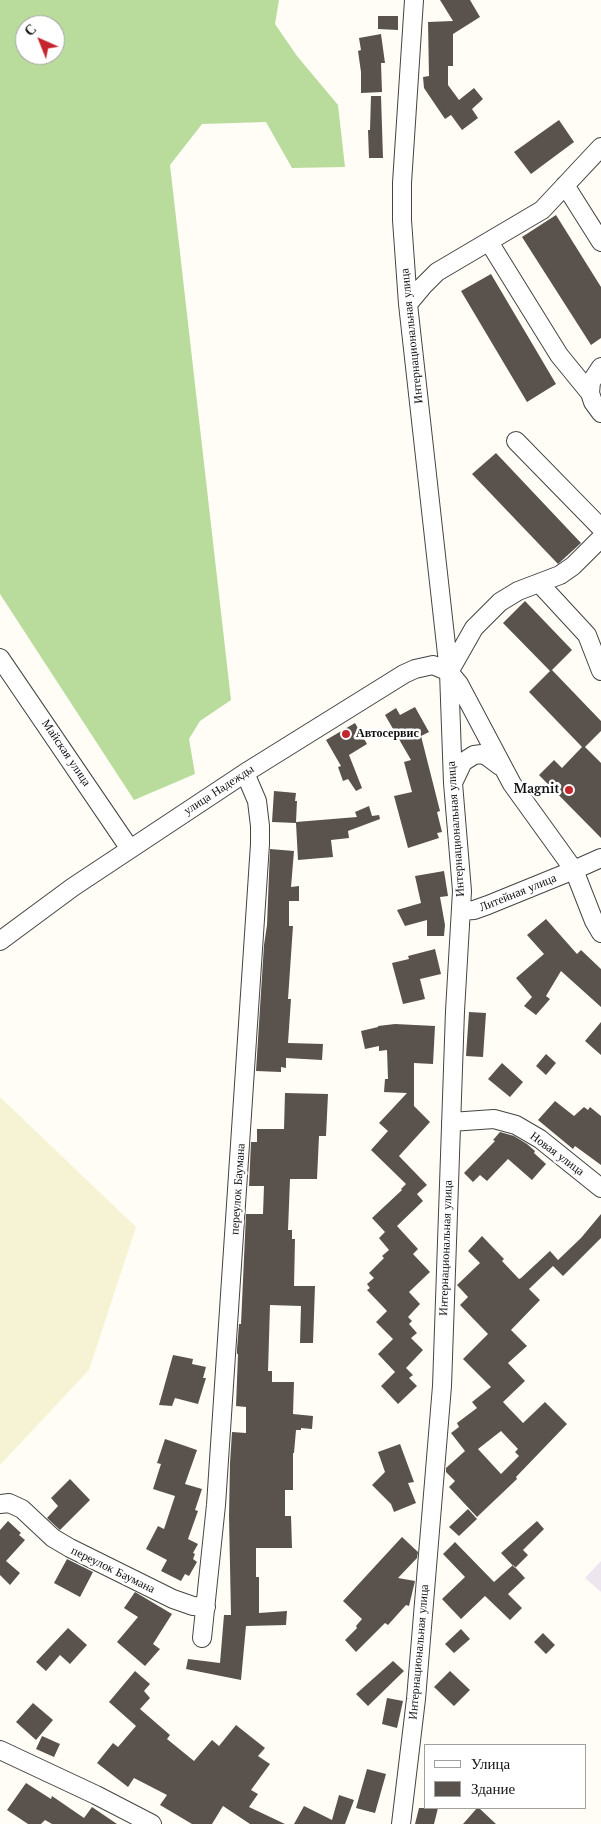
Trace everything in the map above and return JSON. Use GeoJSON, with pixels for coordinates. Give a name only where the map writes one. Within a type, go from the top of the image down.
{"type":"FeatureCollection","features":[{"type":"Feature","properties":{"kind":"street","name":"Интернациональная улица"},"geometry":{"type":"LineString","coordinates":[[401,1824],[416,1699],[442,1386],[457,956],[461,912],[461,880],[452,784],[448,672],[408,304],[402,220],[402,184],[414,0]]}},
{"type":"Feature","properties":{"kind":"street"},"geometry":{"type":"LineString","coordinates":[[408,304],[437,272],[542,210],[601,147]]}},
{"type":"Feature","properties":{"kind":"street"},"geometry":{"type":"LineString","coordinates":[[565,185],[601,242]]}},
{"type":"Feature","properties":{"kind":"street"},"geometry":{"type":"LineString","coordinates":[[489,242],[559,355],[590,393],[593,402],[601,413]]}},
{"type":"Feature","properties":{"kind":"street"},"geometry":{"type":"LineString","coordinates":[[590,393],[591,382],[601,367]]}},
{"type":"Feature","properties":{"kind":"street"},"geometry":{"type":"LineString","coordinates":[[516,441],[601,528]]}},
{"type":"Feature","properties":{"kind":"street"},"geometry":{"type":"LineString","coordinates":[[601,538],[573,566],[560,575],[509,596],[482,619],[468,637],[448,672],[454,676],[465,694],[502,768],[522,799],[574,870],[594,921],[601,933]]}},
{"type":"Feature","properties":{"kind":"street"},"geometry":{"type":"LineString","coordinates":[[539,583],[588,634],[601,670]]}},
{"type":"Feature","properties":{"kind":"street","name":"Майская улица"},"geometry":{"type":"LineString","coordinates":[[0,658],[130,849]]}},
{"type":"Feature","properties":{"kind":"street","name":"улица Надежды"},"geometry":{"type":"LineString","coordinates":[[0,941],[73,887],[130,849],[245,773],[404,674],[415,668],[433,666],[448,672]]}},
{"type":"Feature","properties":{"kind":"street"},"geometry":{"type":"LineString","coordinates":[[452,784],[460,767],[468,758],[474,755],[482,754],[502,768]]}},
{"type":"Feature","properties":{"kind":"street","name":"переулок Баумана"},"geometry":{"type":"LineString","coordinates":[[202,1638],[217,1496],[260,844],[257,801],[245,773]]}},
{"type":"Feature","properties":{"kind":"street","name":"Литейная улица"},"geometry":{"type":"LineString","coordinates":[[461,912],[488,905],[601,858]]}},
{"type":"Feature","properties":{"kind":"street","name":"Новая улица"},"geometry":{"type":"LineString","coordinates":[[451,1122],[494,1120],[516,1126],[540,1139],[601,1188]]}},
{"type":"Feature","properties":{"kind":"street","name":"переулок Баумана"},"geometry":{"type":"LineString","coordinates":[[2,1504],[9,1503],[22,1509],[52,1538],[70,1548],[173,1600],[206,1608]]}},
{"type":"Feature","properties":{"kind":"street"},"geometry":{"type":"LineString","coordinates":[[0,1750],[96,1795],[152,1824]]}},
{"type":"Feature","properties":{"kind":"shaded area"},"geometry":{"type":"Polygon","coordinates":[[[0,1097],[136,1227],[89,1370],[0,1465],[0,1097]]]}},
{"type":"Feature","properties":{"kind":"shaded area"},"geometry":{"type":"Polygon","coordinates":[[[601,1561],[601,1592],[585,1578],[601,1561]]]}},
{"type":"Feature","properties":{"kind":"green space"},"geometry":{"type":"Polygon","coordinates":[[[0,0],[279,0],[275,24],[297,56],[338,105],[345,167],[292,168],[266,122],[202,124],[170,165],[231,700],[200,721],[189,739],[195,774],[134,800],[0,594],[0,0]]]}},
{"type":"Feature","properties":{"kind":"building"},"geometry":{"type":"Polygon","coordinates":[[[440,0],[470,0],[480,17],[453,34],[453,66],[448,66],[448,85],[459,100],[474,88],[483,99],[472,109],[478,118],[462,130],[451,115],[445,119],[424,88],[423,77],[429,76],[428,22],[453,21],[440,0]]]}},
{"type":"Feature","properties":{"kind":"building"},"geometry":{"type":"Polygon","coordinates":[[[378,16],[398,16],[398,30],[378,29],[378,16]]]}},
{"type":"Feature","properties":{"kind":"building"},"geometry":{"type":"Polygon","coordinates":[[[381,34],[385,63],[381,63],[382,92],[361,93],[358,51],[361,50],[359,38],[381,34]]]}},
{"type":"Feature","properties":{"kind":"building"},"geometry":{"type":"Polygon","coordinates":[[[371,96],[381,96],[383,158],[369,158],[368,130],[370,130],[371,96]]]}},
{"type":"Feature","properties":{"kind":"building"},"geometry":{"type":"Polygon","coordinates":[[[559,120],[574,142],[531,174],[514,152],[559,120]]]}},
{"type":"Feature","properties":{"kind":"building"},"geometry":{"type":"Polygon","coordinates":[[[556,215],[601,287],[601,338],[591,345],[522,237],[556,215]]]}},
{"type":"Feature","properties":{"kind":"building"},"geometry":{"type":"Polygon","coordinates":[[[491,274],[556,384],[527,402],[461,291],[491,274]]]}},
{"type":"Feature","properties":{"kind":"building"},"geometry":{"type":"Polygon","coordinates":[[[496,453],[581,543],[558,564],[472,474],[496,453]]]}},
{"type":"Feature","properties":{"kind":"building"},"geometry":{"type":"Polygon","coordinates":[[[525,601],[572,650],[552,670],[601,721],[601,731],[585,747],[601,763],[601,838],[539,775],[554,760],[562,768],[582,747],[529,692],[550,671],[503,623],[525,601]]]}},
{"type":"Feature","properties":{"kind":"building"},"geometry":{"type":"Polygon","coordinates":[[[415,707],[429,732],[421,736],[440,811],[437,812],[442,832],[437,833],[439,838],[408,848],[394,796],[412,792],[404,762],[411,760],[385,715],[396,708],[400,715],[415,707]]]}},
{"type":"Feature","properties":{"kind":"building"},"geometry":{"type":"Polygon","coordinates":[[[355,723],[367,744],[349,755],[362,788],[356,791],[348,779],[343,781],[338,767],[341,766],[326,740],[355,723]]]}},
{"type":"Feature","properties":{"kind":"building"},"geometry":{"type":"Polygon","coordinates":[[[274,791],[296,793],[296,822],[357,817],[355,812],[369,806],[372,816],[379,815],[380,819],[348,831],[349,838],[331,840],[333,857],[298,860],[296,823],[272,822],[274,791]]]}},
{"type":"Feature","properties":{"kind":"building"},"geometry":{"type":"Polygon","coordinates":[[[270,849],[294,851],[291,887],[299,886],[299,901],[289,901],[289,926],[293,926],[288,999],[291,999],[288,1043],[323,1044],[322,1060],[286,1058],[286,1068],[281,1067],[281,1072],[256,1071],[267,925],[270,849]]]}},
{"type":"Feature","properties":{"kind":"building"},"geometry":{"type":"Polygon","coordinates":[[[444,871],[448,896],[440,897],[445,925],[444,936],[427,936],[427,920],[405,926],[397,910],[421,903],[415,876],[444,871]]]}},
{"type":"Feature","properties":{"kind":"building"},"geometry":{"type":"Polygon","coordinates":[[[546,919],[577,954],[581,950],[601,969],[601,1007],[561,971],[546,996],[550,999],[536,1015],[524,1006],[532,997],[516,978],[544,954],[527,935],[546,919]]]}},
{"type":"Feature","properties":{"kind":"building"},"geometry":{"type":"Polygon","coordinates":[[[435,949],[441,974],[420,979],[425,999],[403,1004],[392,963],[409,959],[408,956],[435,949]]]}},
{"type":"Feature","properties":{"kind":"building"},"geometry":{"type":"Polygon","coordinates":[[[469,1012],[486,1013],[483,1057],[466,1056],[469,1012]]]}},
{"type":"Feature","properties":{"kind":"building"},"geometry":{"type":"Polygon","coordinates":[[[601,1022],[601,1055],[585,1041],[601,1022]]]}},
{"type":"Feature","properties":{"kind":"building"},"geometry":{"type":"Polygon","coordinates":[[[395,1024],[435,1026],[433,1064],[414,1063],[414,1106],[430,1122],[399,1156],[427,1185],[417,1194],[423,1201],[397,1226],[418,1249],[413,1254],[430,1272],[409,1292],[420,1304],[408,1317],[412,1321],[409,1324],[417,1333],[411,1338],[423,1350],[406,1368],[413,1375],[409,1378],[417,1386],[398,1404],[381,1386],[395,1372],[378,1354],[393,1339],[376,1322],[387,1311],[367,1290],[370,1288],[367,1284],[374,1278],[369,1273],[389,1250],[379,1238],[385,1232],[372,1218],[406,1184],[371,1150],[388,1131],[379,1123],[407,1093],[384,1092],[385,1079],[388,1079],[387,1050],[379,1051],[379,1046],[365,1049],[361,1031],[395,1024]]]}},
{"type":"Feature","properties":{"kind":"building"},"geometry":{"type":"Polygon","coordinates":[[[546,1054],[556,1063],[546,1075],[536,1066],[546,1054]]]}},
{"type":"Feature","properties":{"kind":"building"},"geometry":{"type":"Polygon","coordinates":[[[502,1063],[523,1082],[510,1097],[488,1079],[502,1063]]]}},
{"type":"Feature","properties":{"kind":"building"},"geometry":{"type":"Polygon","coordinates":[[[285,1093],[328,1094],[326,1136],[319,1136],[317,1179],[290,1179],[288,1230],[292,1230],[292,1239],[295,1239],[294,1286],[315,1286],[313,1343],[300,1343],[301,1306],[270,1305],[268,1371],[272,1371],[272,1382],[294,1382],[293,1414],[313,1416],[312,1429],[301,1428],[301,1430],[296,1430],[293,1453],[293,1490],[285,1490],[285,1516],[291,1516],[292,1548],[256,1548],[256,1577],[259,1577],[259,1613],[287,1611],[286,1625],[246,1626],[241,1680],[186,1669],[188,1659],[220,1663],[224,1615],[231,1615],[229,1516],[232,1432],[246,1433],[246,1407],[236,1406],[237,1349],[239,1324],[241,1324],[246,1214],[263,1214],[264,1186],[249,1186],[251,1142],[257,1142],[257,1129],[284,1129],[285,1093]]]}},
{"type":"Feature","properties":{"kind":"building"},"geometry":{"type":"Polygon","coordinates":[[[555,1101],[574,1116],[584,1107],[588,1110],[590,1107],[601,1116],[601,1165],[575,1146],[573,1149],[538,1120],[555,1101]]]}},
{"type":"Feature","properties":{"kind":"building"},"geometry":{"type":"Polygon","coordinates":[[[500,1132],[514,1136],[527,1144],[546,1164],[532,1180],[508,1159],[487,1181],[480,1175],[473,1182],[464,1173],[495,1141],[493,1140],[500,1132]]]}},
{"type":"Feature","properties":{"kind":"building"},"geometry":{"type":"Polygon","coordinates":[[[601,1214],[601,1238],[563,1276],[553,1266],[529,1289],[540,1300],[511,1330],[527,1346],[508,1363],[525,1381],[503,1402],[523,1423],[545,1402],[567,1424],[516,1477],[517,1479],[477,1517],[449,1487],[455,1481],[446,1472],[446,1468],[465,1451],[451,1433],[459,1427],[457,1423],[477,1408],[472,1402],[491,1387],[463,1359],[488,1334],[460,1305],[468,1297],[457,1285],[480,1263],[468,1251],[482,1236],[504,1259],[502,1261],[519,1279],[550,1251],[558,1260],[581,1238],[601,1214]],[[501,1431],[478,1449],[501,1474],[519,1456],[515,1452],[518,1449],[501,1431]]]}},
{"type":"Feature","properties":{"kind":"building"},"geometry":{"type":"Polygon","coordinates":[[[173,1355],[193,1359],[192,1364],[206,1367],[203,1378],[206,1378],[198,1404],[175,1398],[172,1406],[159,1405],[173,1355]]]}},
{"type":"Feature","properties":{"kind":"building"},"geometry":{"type":"Polygon","coordinates":[[[165,1439],[197,1450],[185,1484],[202,1489],[195,1510],[198,1511],[188,1539],[198,1544],[193,1553],[195,1554],[193,1559],[197,1562],[189,1576],[185,1574],[181,1581],[161,1571],[167,1560],[146,1549],[158,1526],[164,1529],[175,1496],[153,1489],[161,1464],[157,1463],[165,1439]]]}},
{"type":"Feature","properties":{"kind":"building"},"geometry":{"type":"Polygon","coordinates":[[[400,1444],[414,1482],[408,1483],[416,1503],[394,1512],[391,1504],[372,1485],[385,1472],[378,1452],[400,1444]]]}},
{"type":"Feature","properties":{"kind":"building"},"geometry":{"type":"Polygon","coordinates":[[[70,1479],[90,1500],[60,1530],[47,1518],[58,1506],[51,1498],[70,1479]]]}},
{"type":"Feature","properties":{"kind":"building"},"geometry":{"type":"Polygon","coordinates":[[[468,1509],[477,1519],[459,1536],[449,1527],[468,1509]]]}},
{"type":"Feature","properties":{"kind":"building"},"geometry":{"type":"Polygon","coordinates":[[[8,1521],[21,1533],[19,1535],[25,1540],[6,1561],[20,1573],[10,1585],[0,1575],[0,1530],[8,1521]]]}},
{"type":"Feature","properties":{"kind":"building"},"geometry":{"type":"Polygon","coordinates":[[[537,1521],[544,1529],[523,1550],[528,1555],[515,1568],[501,1553],[537,1521]]]}},
{"type":"Feature","properties":{"kind":"building"},"geometry":{"type":"Polygon","coordinates":[[[402,1537],[418,1552],[417,1558],[398,1578],[415,1581],[409,1606],[406,1605],[388,1625],[385,1623],[356,1652],[345,1640],[357,1628],[356,1626],[362,1619],[343,1601],[402,1537]]]}},
{"type":"Feature","properties":{"kind":"building"},"geometry":{"type":"Polygon","coordinates":[[[455,1542],[494,1582],[513,1565],[525,1578],[508,1594],[522,1608],[510,1620],[485,1596],[461,1619],[442,1599],[465,1577],[443,1554],[455,1542]]]}},
{"type":"Feature","properties":{"kind":"building"},"geometry":{"type":"Polygon","coordinates":[[[67,1559],[93,1572],[80,1597],[54,1583],[67,1559]]]}},
{"type":"Feature","properties":{"kind":"building"},"geometry":{"type":"Polygon","coordinates":[[[135,1592],[172,1614],[153,1644],[160,1649],[145,1666],[117,1642],[138,1617],[124,1608],[135,1592]]]}},
{"type":"Feature","properties":{"kind":"building"},"geometry":{"type":"Polygon","coordinates":[[[68,1628],[87,1645],[70,1664],[60,1655],[46,1671],[36,1662],[68,1628]]]}},
{"type":"Feature","properties":{"kind":"building"},"geometry":{"type":"Polygon","coordinates":[[[461,1629],[470,1639],[454,1653],[445,1644],[461,1629]]]}},
{"type":"Feature","properties":{"kind":"building"},"geometry":{"type":"Polygon","coordinates":[[[543,1633],[555,1645],[546,1654],[534,1642],[543,1633]]]}},
{"type":"Feature","properties":{"kind":"building"},"geometry":{"type":"Polygon","coordinates":[[[393,1661],[404,1671],[368,1706],[356,1694],[393,1661]]]}},
{"type":"Feature","properties":{"kind":"building"},"geometry":{"type":"Polygon","coordinates":[[[135,1671],[150,1684],[144,1691],[150,1698],[140,1709],[170,1735],[167,1739],[194,1761],[212,1740],[219,1746],[236,1725],[265,1748],[258,1756],[270,1764],[251,1790],[258,1794],[249,1807],[285,1824],[250,1824],[223,1806],[212,1824],[192,1824],[160,1805],[167,1795],[134,1778],[128,1787],[97,1763],[113,1743],[118,1747],[136,1726],[109,1702],[135,1671]]]}},
{"type":"Feature","properties":{"kind":"building"},"geometry":{"type":"Polygon","coordinates":[[[450,1671],[470,1690],[454,1706],[434,1687],[450,1671]]]}},
{"type":"Feature","properties":{"kind":"building"},"geometry":{"type":"Polygon","coordinates":[[[387,1698],[403,1701],[397,1728],[382,1724],[387,1698]]]}},
{"type":"Feature","properties":{"kind":"building"},"geometry":{"type":"Polygon","coordinates":[[[33,1703],[53,1720],[36,1740],[16,1722],[33,1703]]]}},
{"type":"Feature","properties":{"kind":"building"},"geometry":{"type":"Polygon","coordinates":[[[42,1736],[60,1744],[54,1757],[36,1749],[42,1736]]]}},
{"type":"Feature","properties":{"kind":"building"},"geometry":{"type":"Polygon","coordinates":[[[367,1769],[386,1774],[375,1813],[356,1808],[367,1769]]]}},
{"type":"Feature","properties":{"kind":"building"},"geometry":{"type":"Polygon","coordinates":[[[26,1783],[51,1799],[52,1796],[84,1818],[92,1807],[117,1824],[52,1824],[45,1820],[41,1824],[28,1824],[7,1810],[26,1783]]]}},
{"type":"Feature","properties":{"kind":"building"},"geometry":{"type":"Polygon","coordinates":[[[339,1795],[354,1800],[345,1824],[294,1824],[304,1806],[332,1820],[339,1795]]]}},
{"type":"Feature","properties":{"kind":"building"},"geometry":{"type":"Polygon","coordinates":[[[419,1808],[438,1809],[434,1824],[415,1824],[419,1808]]]}},
{"type":"Feature","properties":{"kind":"building"},"geometry":{"type":"Polygon","coordinates":[[[476,1809],[480,1809],[496,1824],[463,1824],[476,1809]]]}},
{"type":"Feature","properties":{"kind":"place","name":"Автосервис"},"geometry":{"type":"Point","coordinates":[346,734]}},
{"type":"Feature","properties":{"kind":"place","name":"Magnit"},"geometry":{"type":"Point","coordinates":[569,790]}}]}
